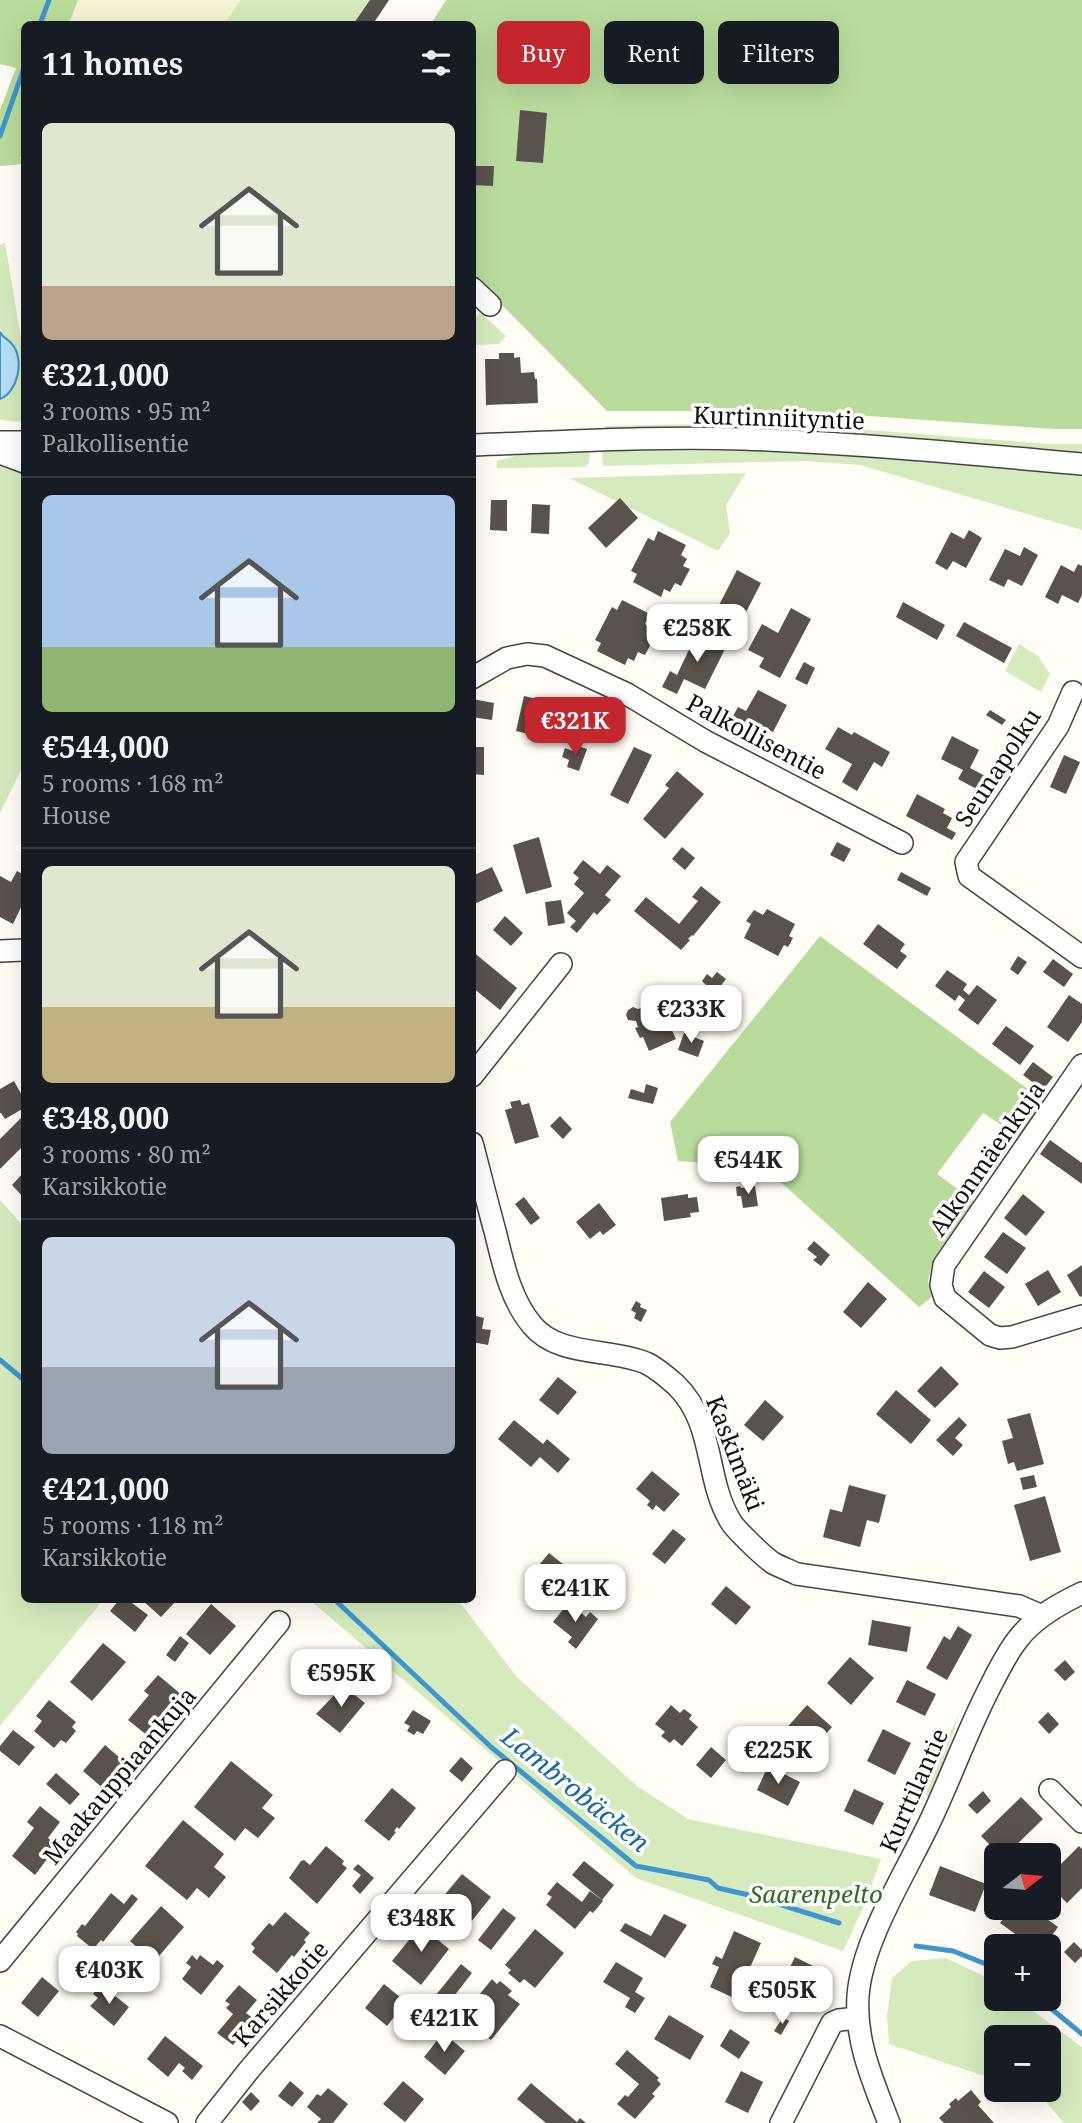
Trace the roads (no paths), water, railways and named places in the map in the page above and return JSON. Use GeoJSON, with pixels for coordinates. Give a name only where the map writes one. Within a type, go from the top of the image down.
{"type":"FeatureCollection","features":[{"type":"Feature","properties":{"kind":"street"},"geometry":{"type":"LineString","coordinates":[[476,292],[490,305]]}},
{"type":"Feature","properties":{"kind":"street","name":"Kurtinniityntie"},"geometry":{"type":"LineString","coordinates":[[476,445],[594,440],[740,439],[814,442],[1082,464]]}},
{"type":"Feature","properties":{"kind":"street"},"geometry":{"type":"LineString","coordinates":[[0,442],[21,442]]}},
{"type":"Feature","properties":{"kind":"street"},"geometry":{"type":"LineString","coordinates":[[0,453],[21,461]]}},
{"type":"Feature","properties":{"kind":"street","name":"Palkollisentie"},"geometry":{"type":"LineString","coordinates":[[476,676],[507,658],[527,654],[545,656],[627,694],[705,741],[902,842]]}},
{"type":"Feature","properties":{"kind":"street","name":"Seunapolku"},"geometry":{"type":"LineString","coordinates":[[1073,692],[1058,726],[966,862],[969,876],[1082,957]]}},
{"type":"Feature","properties":{"kind":"street"},"geometry":{"type":"LineString","coordinates":[[0,951],[21,950]]}},
{"type":"Feature","properties":{"kind":"street"},"geometry":{"type":"LineString","coordinates":[[476,1071],[561,964]]}},
{"type":"Feature","properties":{"kind":"street","name":"Alkonmäenkuja"},"geometry":{"type":"LineString","coordinates":[[1082,1065],[944,1265],[941,1285],[945,1298],[990,1335],[1000,1338],[1012,1337],[1082,1316]]}},
{"type":"Feature","properties":{"kind":"street","name":"Kaskimäki"},"geometry":{"type":"LineString","coordinates":[[476,1158],[507,1278],[520,1309],[532,1326],[544,1337],[563,1345],[615,1354],[650,1365],[676,1385],[693,1405],[700,1420],[717,1487],[732,1524],[772,1563],[797,1574],[1019,1606],[1042,1616]]}},
{"type":"Feature","properties":{"kind":"street","name":"Kurttilantie"},"geometry":{"type":"LineString","coordinates":[[889,2123],[867,2067],[860,2040],[857,2018],[863,1966],[882,1919],[933,1815],[971,1725],[998,1671],[1018,1638],[1042,1616],[1082,1593]]}},
{"type":"Feature","properties":{"kind":"street","name":"Maakauppiaankuja"},"geometry":{"type":"LineString","coordinates":[[0,1961],[279,1622]]}},
{"type":"Feature","properties":{"kind":"street","name":"Karsikkotie"},"geometry":{"type":"LineString","coordinates":[[207,2123],[249,2070],[505,1771]]}},
{"type":"Feature","properties":{"kind":"street"},"geometry":{"type":"LineString","coordinates":[[1050,1790],[1082,1822]]}},
{"type":"Feature","properties":{"kind":"street"},"geometry":{"type":"LineString","coordinates":[[781,2123],[832,2023],[857,2018]]}},
{"type":"Feature","properties":{"kind":"street"},"geometry":{"type":"LineString","coordinates":[[0,2036],[167,2123]]}},
{"type":"Feature","properties":{"kind":"water"},"geometry":{"type":"Polygon","coordinates":[[[0,332],[16,350],[19,366],[11,390],[0,399],[0,332]]]}},
{"type":"Feature","properties":{"kind":"waterway","name":"Lambrobäcken"},"geometry":{"type":"LineString","coordinates":[[41,21],[49,0]]}},
{"type":"Feature","properties":{"kind":"waterway","name":"Lambrobäcken"},"geometry":{"type":"LineString","coordinates":[[0,136],[21,76]]}},
{"type":"Feature","properties":{"kind":"waterway","name":"Lambrobäcken"},"geometry":{"type":"LineString","coordinates":[[0,1360],[21,1378]]}},
{"type":"Feature","properties":{"kind":"waterway","name":"Lambrobäcken"},"geometry":{"type":"LineString","coordinates":[[338,1603],[491,1747],[636,1866],[709,1880],[718,1888],[839,1923]]}},
{"type":"Feature","properties":{"kind":"waterway","name":"Lambrobäcken"},"geometry":{"type":"LineString","coordinates":[[916,1946],[953,1951],[984,1963]]}},
{"type":"Feature","properties":{"kind":"waterway","name":"Lambrobäcken"},"geometry":{"type":"LineString","coordinates":[[1054,2011],[1082,2034]]}},
{"type":"Feature","properties":{"kind":"park label","name":"Saarenpelto"},"geometry":{"type":"Point","coordinates":[816,1893]}}]}
